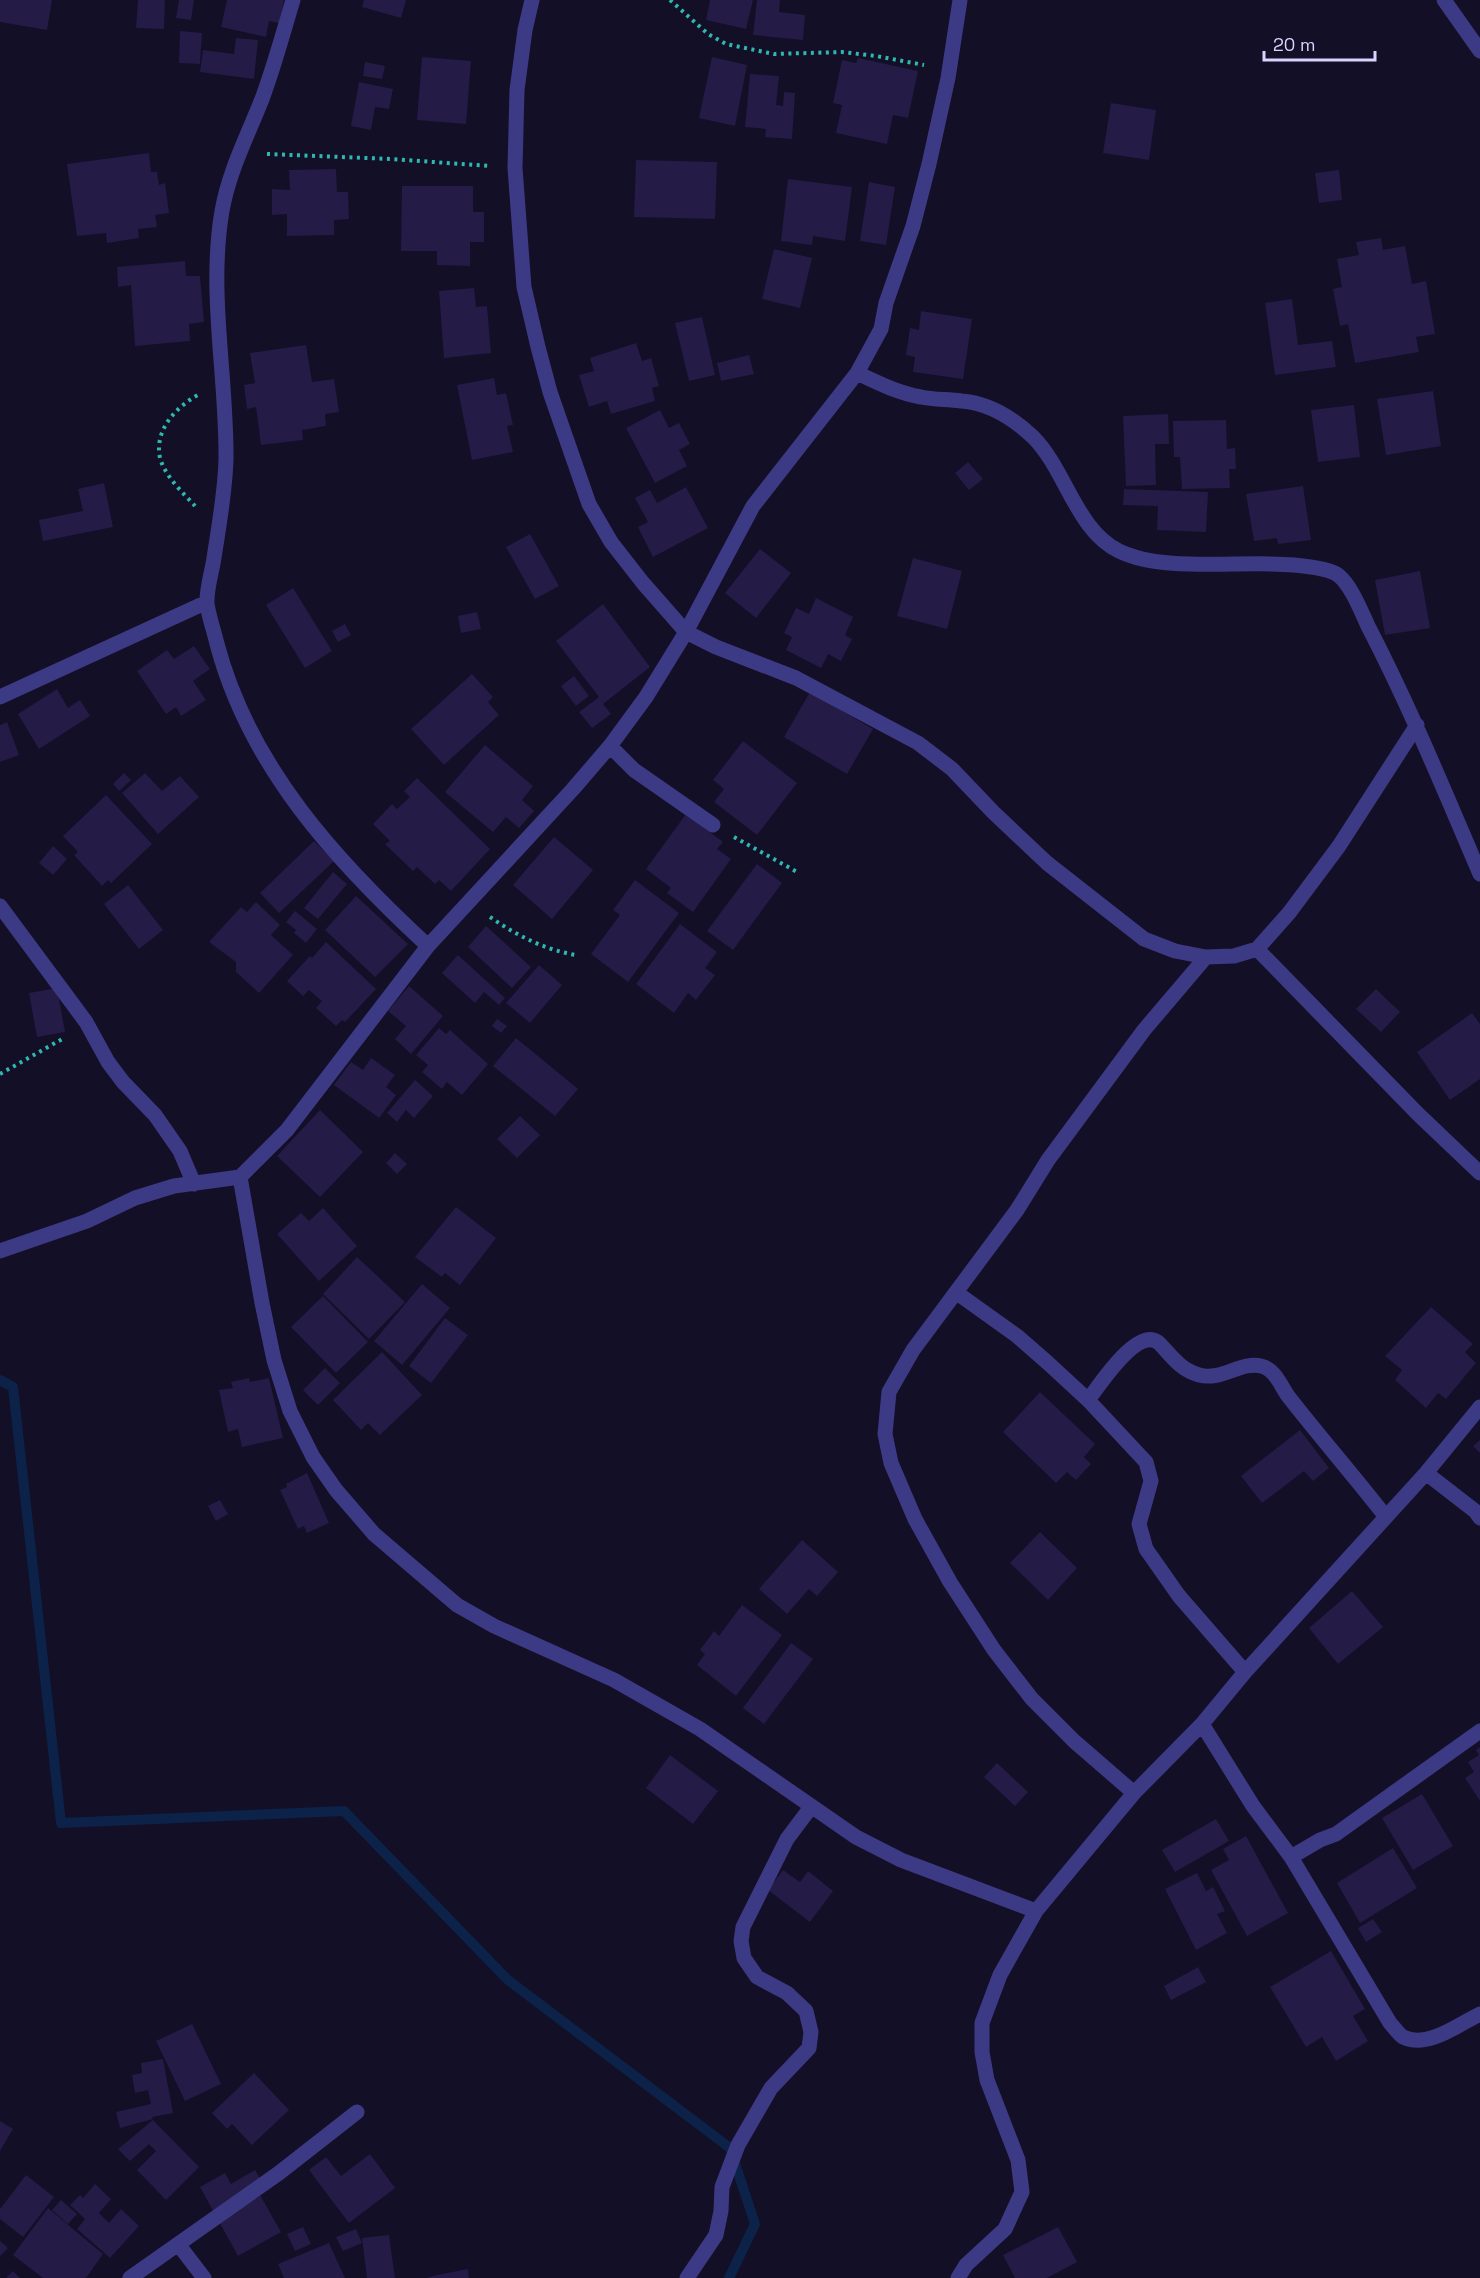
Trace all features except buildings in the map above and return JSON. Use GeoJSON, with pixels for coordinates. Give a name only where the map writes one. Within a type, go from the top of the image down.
{"type":"FeatureCollection","features":[{"type":"Feature","properties":{"kind":"street"},"geometry":{"type":"LineString","coordinates":[[293,0],[262,98],[230,177],[222,212],[217,260],[226,459],[223,498],[207,602],[231,688],[262,752],[336,855],[428,946]]}},
{"type":"Feature","properties":{"kind":"street"},"geometry":{"type":"LineString","coordinates":[[532,0],[525,30],[517,90],[515,168],[524,287],[550,392],[589,504],[624,558],[686,632],[716,648],[796,678],[918,743],[952,769],[1047,863],[1144,939],[1175,951],[1206,957],[1234,956],[1257,949],[1289,913],[1339,846],[1417,725]]}},
{"type":"Feature","properties":{"kind":"street"},"geometry":{"type":"LineString","coordinates":[[0,1251],[87,1221],[135,1198],[174,1186],[240,1177],[287,1130],[428,946],[610,746],[646,697],[686,632],[753,506],[857,373],[881,329],[886,303],[913,225],[929,164],[960,0]]}},
{"type":"Feature","properties":{"kind":"street"},"geometry":{"type":"LineString","coordinates":[[1444,0],[1480,51]]}},
{"type":"Feature","properties":{"kind":"street"},"geometry":{"type":"LineString","coordinates":[[857,373],[892,389],[922,398],[964,401],[987,406],[1003,414],[1032,437],[1055,465],[1093,531],[1119,551],[1153,561],[1295,565],[1338,575],[1353,595],[1417,725],[1480,874]]}},
{"type":"Feature","properties":{"kind":"street"},"geometry":{"type":"LineString","coordinates":[[0,697],[207,602]]}},
{"type":"Feature","properties":{"kind":"street"},"geometry":{"type":"LineString","coordinates":[[610,746],[634,770],[713,825]]}},
{"type":"Feature","properties":{"kind":"street"},"geometry":{"type":"LineString","coordinates":[[0,906],[86,1022],[108,1062],[123,1082],[155,1115],[180,1151],[194,1184]]}},
{"type":"Feature","properties":{"kind":"street"},"geometry":{"type":"LineString","coordinates":[[1257,949],[1418,1114],[1480,1173]]}},
{"type":"Feature","properties":{"kind":"street"},"geometry":{"type":"LineString","coordinates":[[1134,1793],[1074,1741],[1032,1699],[994,1650],[950,1582],[915,1518],[891,1463],[885,1434],[889,1392],[913,1350],[1017,1210],[1048,1160],[1091,1100],[1144,1030],[1206,957]]}},
{"type":"Feature","properties":{"kind":"street"},"geometry":{"type":"LineString","coordinates":[[240,1177],[274,1360],[290,1411],[313,1457],[336,1490],[374,1534],[457,1605],[494,1626],[614,1680],[700,1728],[856,1837],[901,1860],[1035,1911]]}},
{"type":"Feature","properties":{"kind":"street"},"geometry":{"type":"LineString","coordinates":[[957,1293],[1017,1336],[1088,1400],[1146,1462],[1150,1481],[1139,1524],[1146,1549],[1179,1596],[1245,1672]]}},
{"type":"Feature","properties":{"kind":"street"},"geometry":{"type":"LineString","coordinates":[[1088,1400],[1126,1352],[1140,1342],[1150,1339],[1158,1341],[1185,1370],[1200,1375],[1214,1377],[1246,1367],[1261,1366],[1272,1372],[1386,1517]]}},
{"type":"Feature","properties":{"kind":"street"},"geometry":{"type":"LineString","coordinates":[[958,2278],[966,2265],[1005,2229],[1022,2192],[1018,2160],[987,2080],[982,2052],[982,2023],[1000,1976],[1035,1911],[1134,1793],[1202,1724],[1245,1672],[1426,1473],[1480,1407]]}},
{"type":"Feature","properties":{"kind":"street"},"geometry":{"type":"LineString","coordinates":[[1426,1473],[1475,1511],[1480,1518]]}},
{"type":"Feature","properties":{"kind":"street"},"geometry":{"type":"LineString","coordinates":[[1202,1724],[1253,1806],[1292,1857],[1372,1994],[1390,2023],[1402,2036],[1416,2039],[1437,2037],[1480,2014]]}},
{"type":"Feature","properties":{"kind":"street"},"geometry":{"type":"LineString","coordinates":[[1292,1857],[1320,1840],[1336,1834],[1480,1731]]}},
{"type":"Feature","properties":{"kind":"street"},"geometry":{"type":"LineString","coordinates":[[687,2278],[716,2235],[721,2211],[722,2187],[738,2145],[771,2088],[809,2048],[812,2032],[806,2011],[787,1993],[757,1977],[744,1958],[741,1941],[743,1927],[787,1839],[811,1807]]}},
{"type":"Feature","properties":{"kind":"street"},"geometry":{"type":"LineString","coordinates":[[130,2278],[279,2173],[357,2112]]}},
{"type":"Feature","properties":{"kind":"street"},"geometry":{"type":"LineString","coordinates":[[178,2244],[204,2278]]}},
{"type":"Feature","properties":{"kind":"path"},"geometry":{"type":"LineString","coordinates":[[670,0],[708,34],[726,44],[774,54],[842,52],[948,70]]}},
{"type":"Feature","properties":{"kind":"path"},"geometry":{"type":"LineString","coordinates":[[239,153],[391,159],[515,168]]}},
{"type":"Feature","properties":{"kind":"path"},"geometry":{"type":"LineString","coordinates":[[218,532],[169,474],[160,459],[159,441],[174,412],[188,400],[222,381]]}},
{"type":"Feature","properties":{"kind":"path"},"geometry":{"type":"LineString","coordinates":[[713,825],[799,873]]}},
{"type":"Feature","properties":{"kind":"path"},"geometry":{"type":"LineString","coordinates":[[471,901],[491,918],[532,942],[576,955]]}},
{"type":"Feature","properties":{"kind":"path"},"geometry":{"type":"LineString","coordinates":[[0,1074],[60,1040],[86,1022]]}},
{"type":"Feature","properties":{"kind":"waterway"},"geometry":{"type":"LineString","coordinates":[[0,1380],[13,1387],[61,1823],[344,1811],[508,1980],[730,2148],[755,2224],[729,2278]]}}]}
